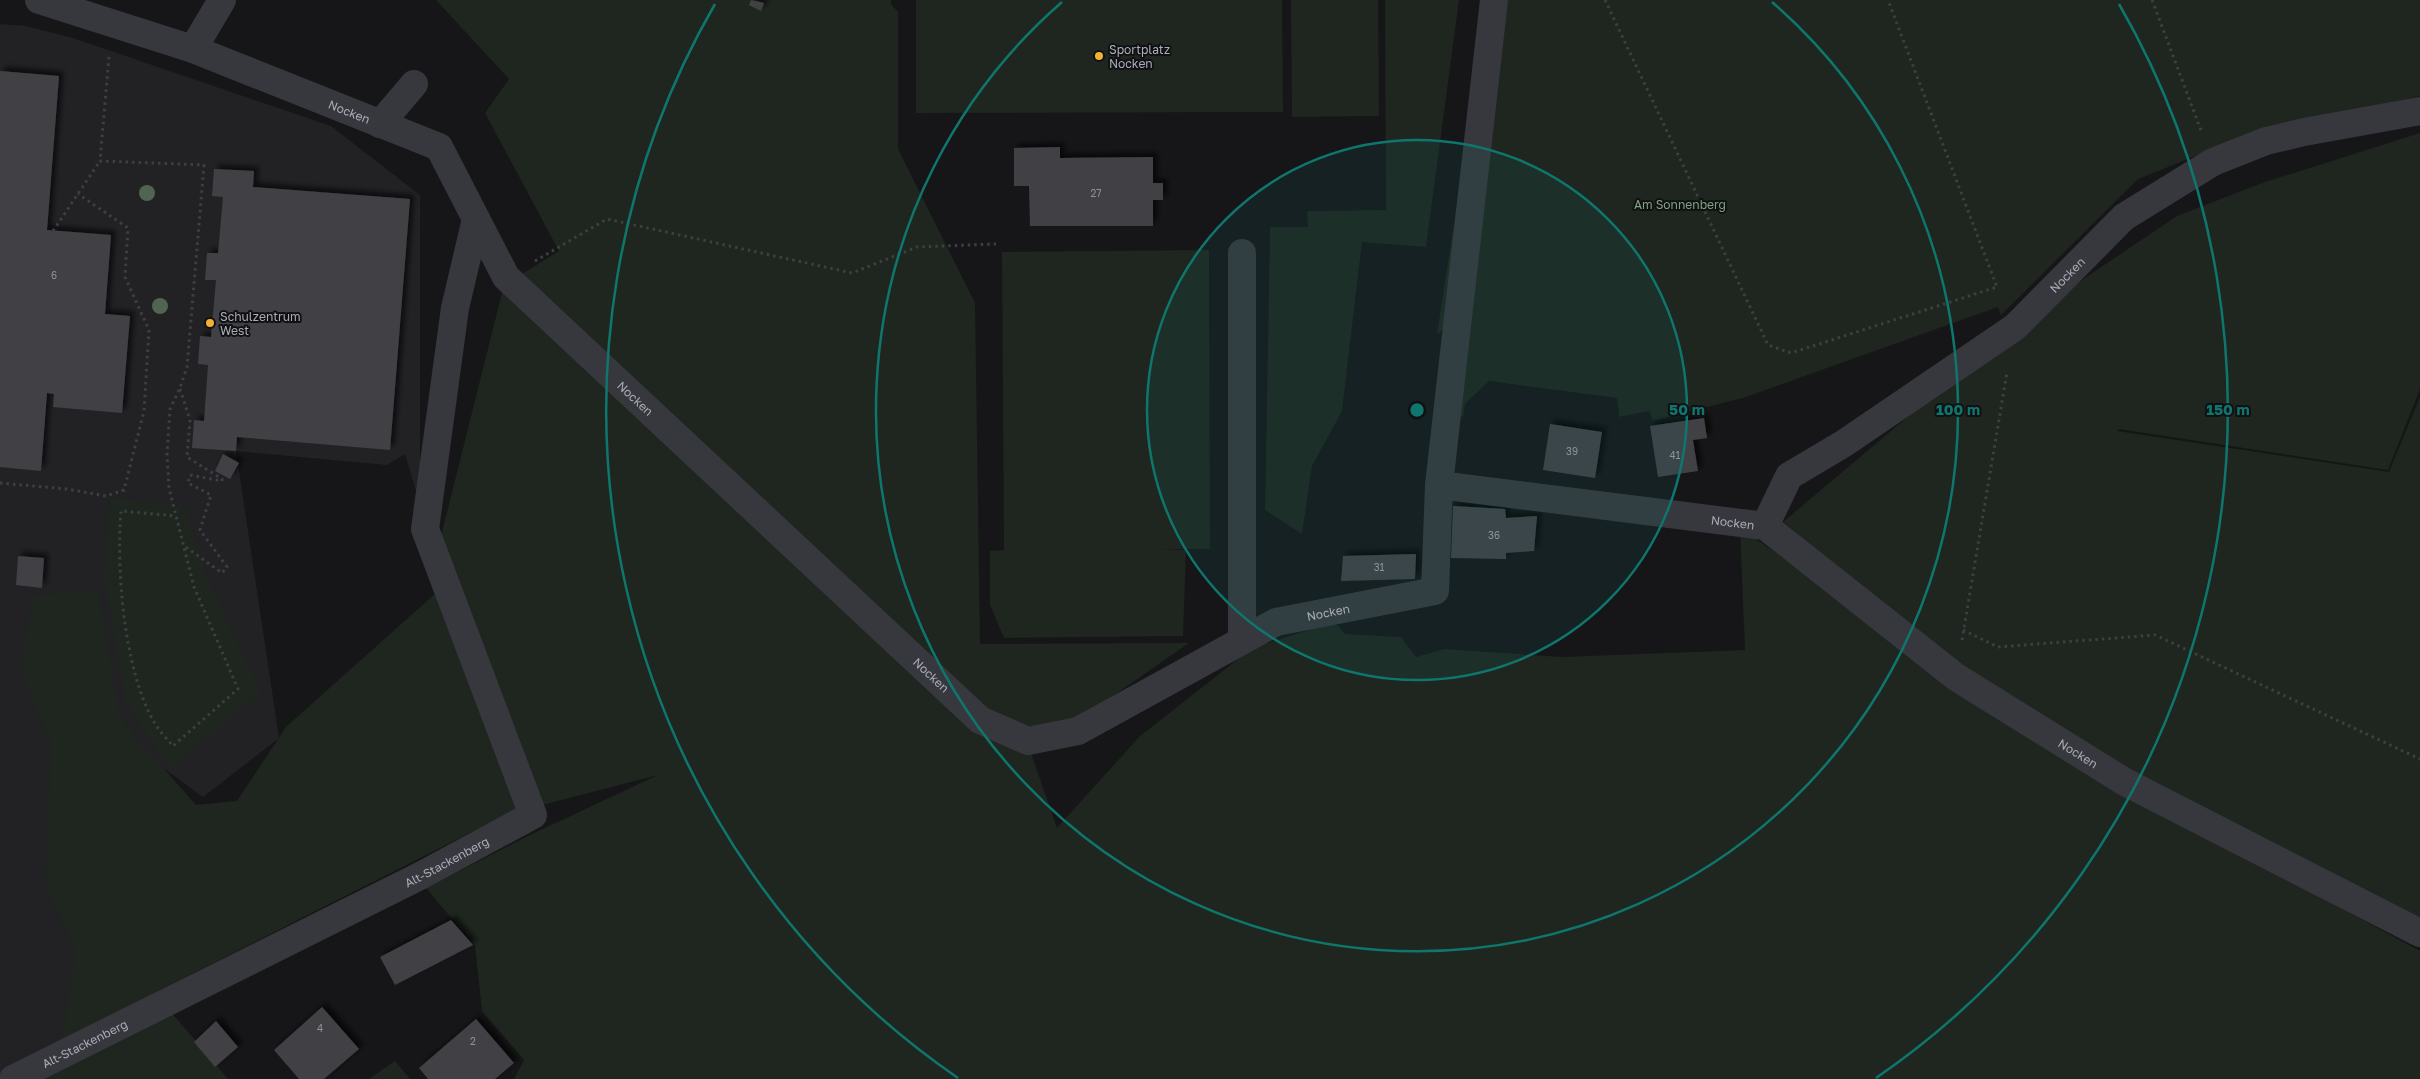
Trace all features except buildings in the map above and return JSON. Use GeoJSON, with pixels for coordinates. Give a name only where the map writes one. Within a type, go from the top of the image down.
{"type":"FeatureCollection","features":[{"type":"Feature","properties":{"kind":"street","name":"Nocken"},"geometry":{"type":"LineString","coordinates":[[39,0],[193,49],[439,147],[506,277],[980,720],[1028,741],[1078,731],[1242,639],[1276,622],[1435,591],[1439,485],[1765,526],[1956,677],[2125,782],[2420,933]]}},
{"type":"Feature","properties":{"kind":"street"},"geometry":{"type":"LineString","coordinates":[[193,49],[222,0]]}},
{"type":"Feature","properties":{"kind":"street"},"geometry":{"type":"LineString","coordinates":[[1439,485],[1494,0]]}},
{"type":"Feature","properties":{"kind":"street"},"geometry":{"type":"LineString","coordinates":[[380,124],[414,84]]}},
{"type":"Feature","properties":{"kind":"street","name":"Nocken"},"geometry":{"type":"LineString","coordinates":[[1765,526],[1789,476],[1843,444],[2015,327],[2124,217],[2213,162],[2266,141],[2304,132],[2420,111]]}},
{"type":"Feature","properties":{"kind":"street","name":"Alt-Stackenberg"},"geometry":{"type":"LineString","coordinates":[[13,1079],[420,876],[533,815],[425,529],[455,308],[476,219]]}},
{"type":"Feature","properties":{"kind":"street"},"geometry":{"type":"LineString","coordinates":[[1242,253],[1242,639]]}},
{"type":"Feature","properties":{"kind":"path"},"geometry":{"type":"LineString","coordinates":[[1605,0],[1768,345],[1791,354],[1997,286],[1888,0]]}},
{"type":"Feature","properties":{"kind":"path"},"geometry":{"type":"LineString","coordinates":[[2152,0],[2213,162]]}},
{"type":"Feature","properties":{"kind":"path"},"geometry":{"type":"LineString","coordinates":[[54,231],[100,161],[113,24]]}},
{"type":"Feature","properties":{"kind":"path"},"geometry":{"type":"LineString","coordinates":[[100,161],[204,166],[187,367],[170,409],[167,454],[169,488],[194,587],[238,689],[173,746],[154,723],[138,685],[130,650],[122,580],[120,527],[121,511],[176,516]]}},
{"type":"Feature","properties":{"kind":"path"},"geometry":{"type":"LineString","coordinates":[[0,483],[67,489],[106,496],[124,490],[129,476],[144,412],[149,330],[125,277],[128,228],[78,194]]}},
{"type":"Feature","properties":{"kind":"path"},"geometry":{"type":"LineString","coordinates":[[506,277],[607,218],[852,273],[917,247],[996,244]]}},
{"type":"Feature","properties":{"kind":"path"},"geometry":{"type":"LineString","coordinates":[[1956,677],[2015,327]]}},
{"type":"Feature","properties":{"kind":"path"},"geometry":{"type":"LineString","coordinates":[[180,388],[190,420],[187,457],[222,479],[222,481],[190,475],[188,483],[211,495],[200,530],[227,567],[222,573],[182,545]]}},
{"type":"Feature","properties":{"kind":"path"},"geometry":{"type":"LineString","coordinates":[[1964,630],[1998,647],[2155,635],[2420,759]]}},
{"type":"Feature","properties":{"kind":"shaded area","name":"Schulzentrum West"},"geometry":{"type":"Polygon","coordinates":[[[0,24],[26,26],[73,38],[331,126],[420,195],[420,505],[405,454],[387,465],[236,451],[279,738],[203,797],[96,719],[70,696],[161,993],[0,1074],[0,24]]]}},
{"type":"Feature","properties":{"kind":"green space"},"geometry":{"type":"Polygon","coordinates":[[[436,0],[891,0],[891,4],[898,12],[898,149],[975,303],[980,644],[1189,643],[1031,753],[1057,828],[1139,737],[1252,648],[1335,622],[1345,634],[1401,637],[1416,657],[1444,649],[1562,657],[1745,650],[1740,528],[2096,776],[2420,951],[2420,1079],[514,1079],[524,1060],[482,1011],[475,946],[426,888],[528,836],[658,775],[507,814],[63,1039],[75,948],[45,886],[51,742],[21,672],[33,596],[98,589],[120,719],[196,805],[237,801],[286,727],[447,583],[439,544],[504,285],[559,251],[485,113],[509,79],[436,0]]]}},
{"type":"Feature","properties":{"kind":"green space","name":"Sportplatz Nocken"},"geometry":{"type":"Polygon","coordinates":[[[916,0],[1282,0],[1283,112],[916,113],[916,0]]]}},
{"type":"Feature","properties":{"kind":"green space"},"geometry":{"type":"Polygon","coordinates":[[[1291,0],[1378,0],[1379,116],[1292,117],[1291,0]]]}},
{"type":"Feature","properties":{"kind":"green space"},"geometry":{"type":"Polygon","coordinates":[[[1385,0],[1459,0],[1426,247],[1362,242],[1342,411],[1312,466],[1302,534],[1265,510],[1270,227],[1308,227],[1307,211],[1386,210],[1385,0]]]}},
{"type":"Feature","properties":{"kind":"green space","name":"Am Sonnenberg"},"geometry":{"type":"Polygon","coordinates":[[[1488,0],[2420,0],[2420,96],[2240,138],[2138,179],[2001,315],[1998,307],[1746,397],[1653,421],[1649,411],[1619,417],[1617,398],[1489,381],[1465,404],[1463,417],[1452,411],[1445,329],[1437,334],[1488,0]]]}},
{"type":"Feature","properties":{"kind":"green space"},"geometry":{"type":"Polygon","coordinates":[[[2420,133],[2420,389],[2388,470],[2119,429],[2117,431],[2389,472],[2420,397],[2420,924],[2126,771],[1958,668],[1783,522],[2024,319],[2177,216],[2262,183],[2420,133]]]}},
{"type":"Feature","properties":{"kind":"green space"},"geometry":{"type":"Polygon","coordinates":[[[1209,250],[1210,549],[1160,549],[1186,550],[1183,636],[1004,638],[990,605],[990,551],[1004,550],[1002,252],[1209,250]]]}},
{"type":"Feature","properties":{"kind":"green space"},"geometry":{"type":"Polygon","coordinates":[[[110,497],[185,508],[208,581],[261,692],[170,769],[126,703],[104,578],[110,497]]]}},
{"type":"Feature","properties":{"kind":"green space"},"geometry":{"type":"Polygon","coordinates":[[[171,1012],[228,1079],[32,1079],[171,1012]]]}},
{"type":"Feature","properties":{"kind":"green space"},"geometry":{"type":"Polygon","coordinates":[[[395,1061],[410,1079],[369,1079],[395,1061]]]}},
{"type":"Feature","properties":{"kind":"place","name":"Sportplatz Nocken"},"geometry":{"type":"Point","coordinates":[1099,56]}},
{"type":"Feature","properties":{"kind":"place","name":"Schulzentrum West"},"geometry":{"type":"Point","coordinates":[210,323]}}]}
